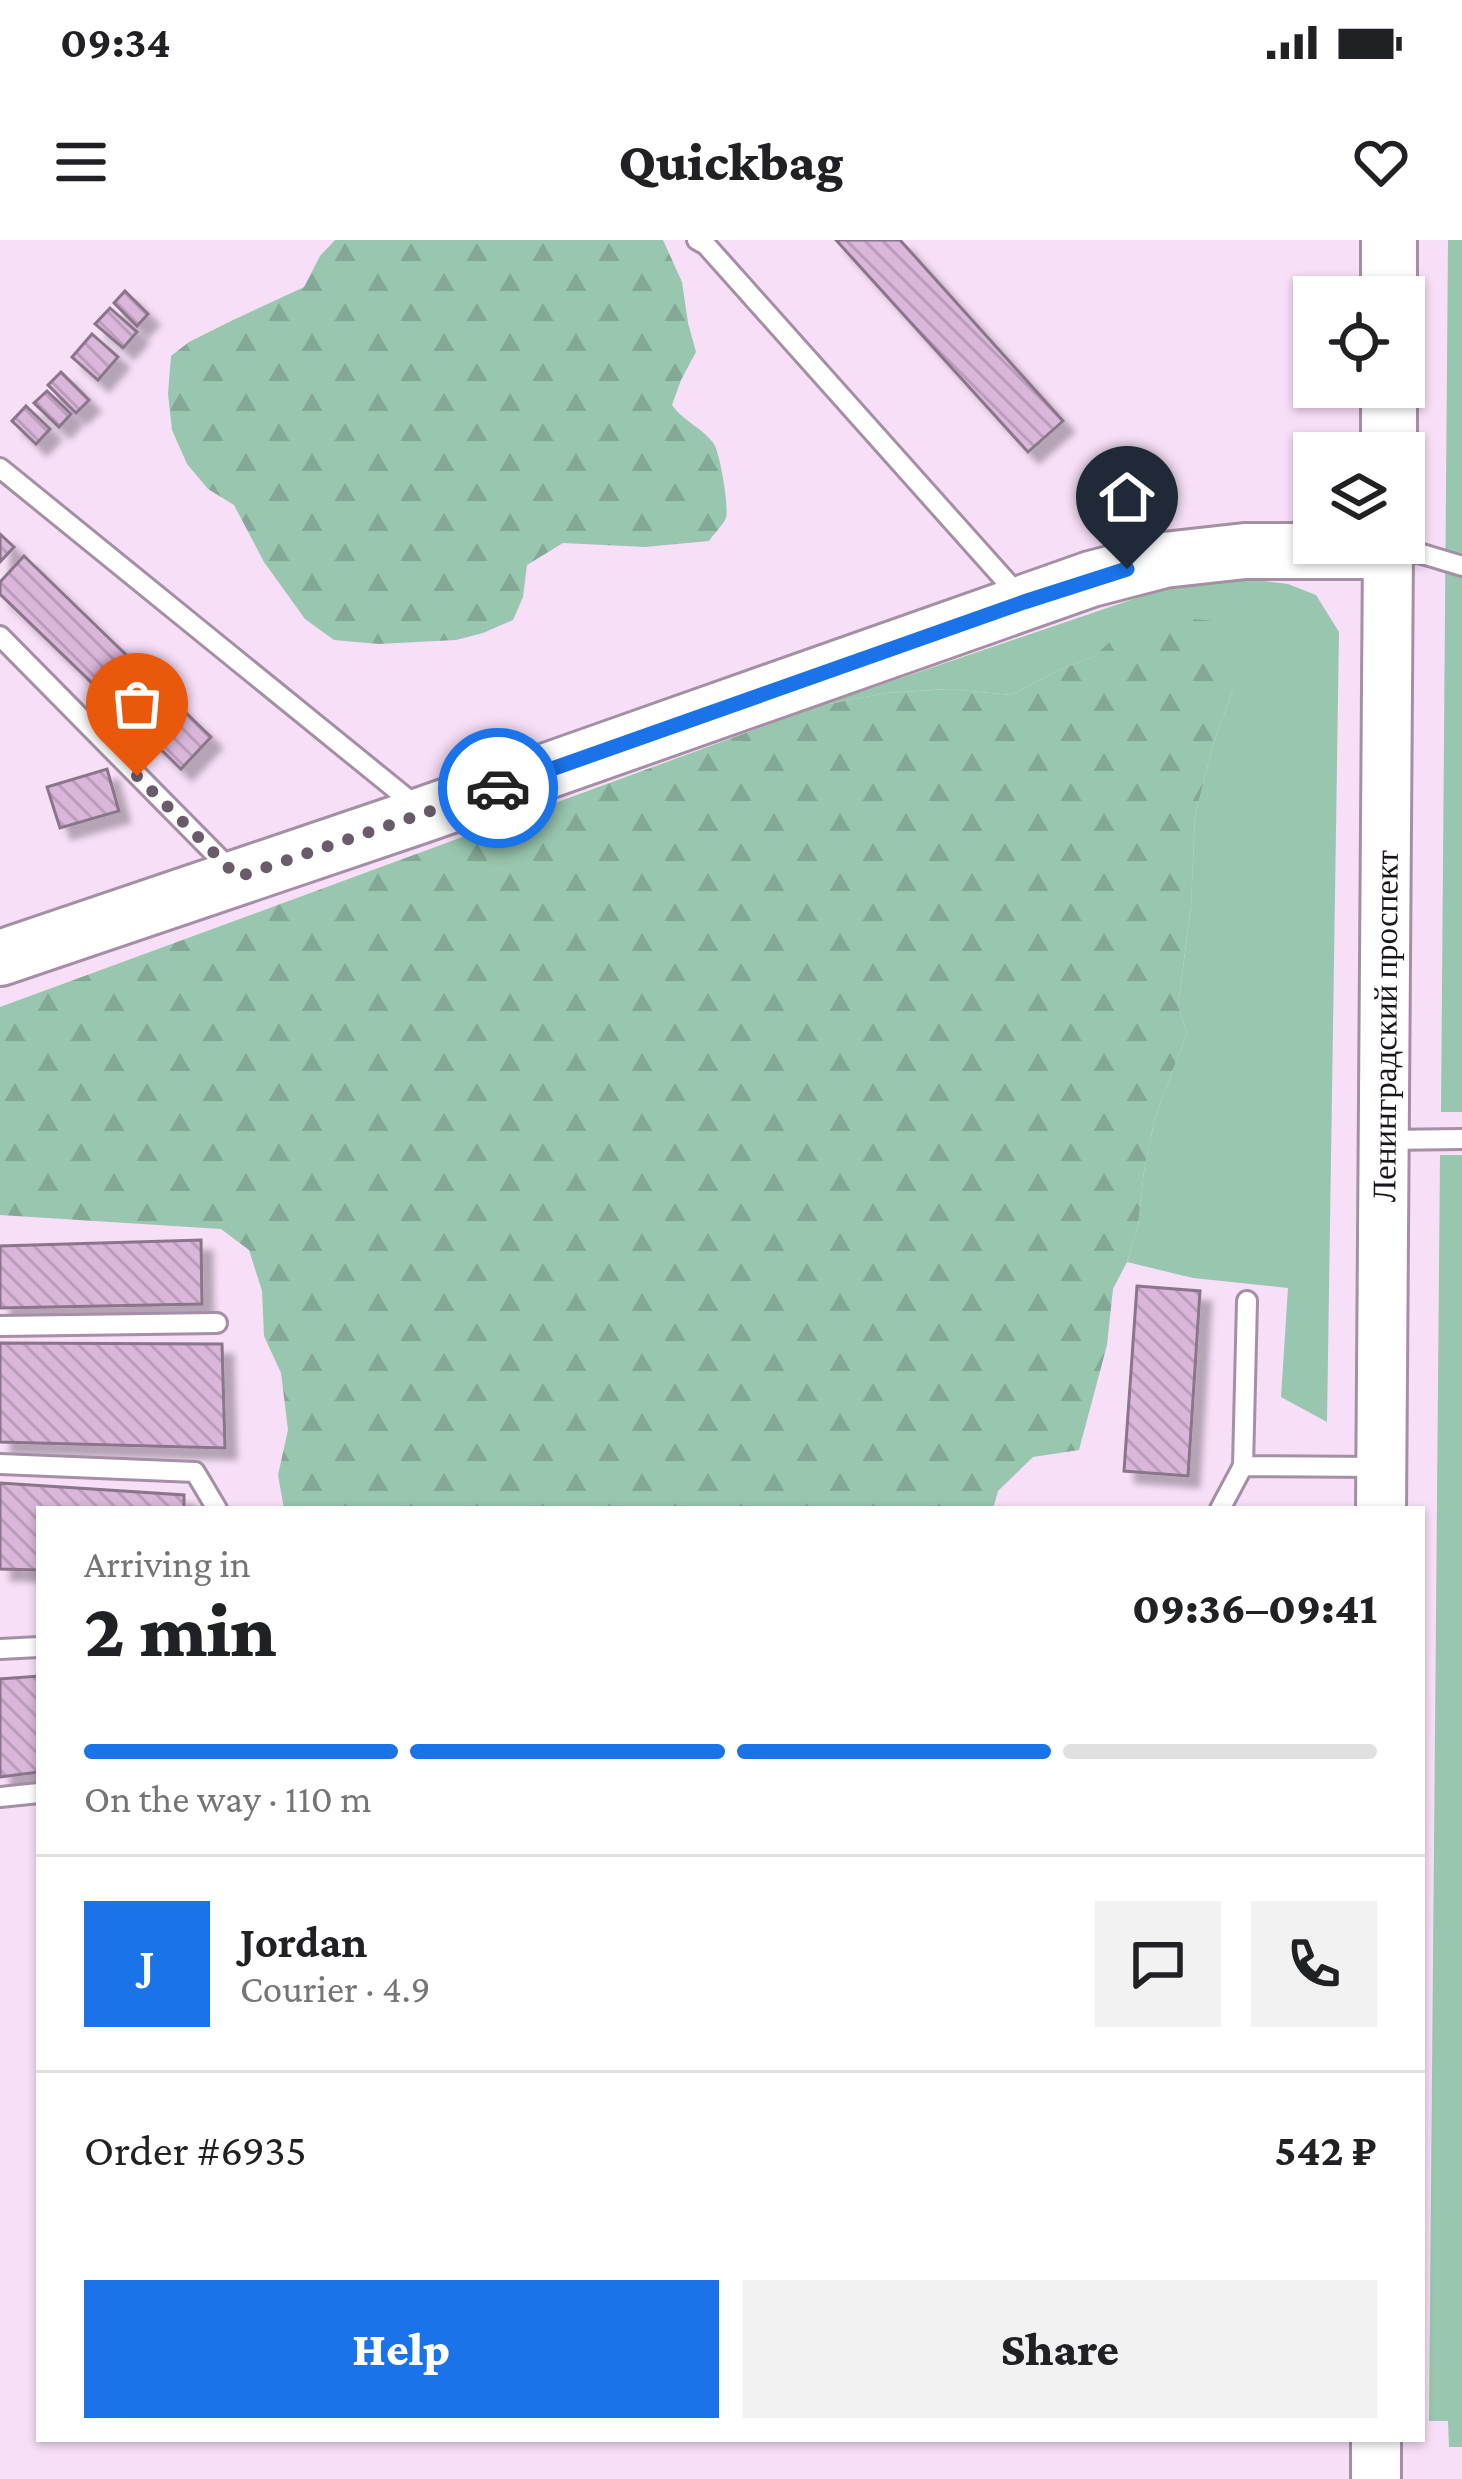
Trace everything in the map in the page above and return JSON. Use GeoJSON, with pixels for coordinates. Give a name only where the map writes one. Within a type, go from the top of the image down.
{"type":"FeatureCollection","features":[{"type":"Feature","properties":{"kind":"main road"},"geometry":{"type":"LineString","coordinates":[[1389,240],[1389,276]]}},
{"type":"Feature","properties":{"kind":"main road"},"geometry":{"type":"LineString","coordinates":[[0,958],[1090,579],[1164,560],[1293,550]]}},
{"type":"Feature","properties":{"kind":"street","name":"Ленинградский проспект"},"geometry":{"type":"LineString","coordinates":[[1381,1488],[1388,564]]}},
{"type":"Feature","properties":{"kind":"street"},"geometry":{"type":"LineString","coordinates":[[1376,2442],[1376,2479]]}},
{"type":"Feature","properties":{"kind":"lane"},"geometry":{"type":"LineString","coordinates":[[697,240],[1024,602]]}},
{"type":"Feature","properties":{"kind":"lane"},"geometry":{"type":"LineString","coordinates":[[0,468],[425,814]]}},
{"type":"Feature","properties":{"kind":"lane"},"geometry":{"type":"LineString","coordinates":[[1425,555],[1462,566]]}},
{"type":"Feature","properties":{"kind":"lane"},"geometry":{"type":"LineString","coordinates":[[0,636],[238,877]]}},
{"type":"Feature","properties":{"kind":"lane"},"geometry":{"type":"LineString","coordinates":[[1384,1140],[1462,1139]]}},
{"type":"Feature","properties":{"kind":"lane"},"geometry":{"type":"LineString","coordinates":[[1222,1506],[1244,1466],[1246,1301]]}},
{"type":"Feature","properties":{"kind":"lane"},"geometry":{"type":"LineString","coordinates":[[0,1326],[217,1323]]}},
{"type":"Feature","properties":{"kind":"lane"},"geometry":{"type":"LineString","coordinates":[[0,1464],[195,1472],[215,1506]]}},
{"type":"Feature","properties":{"kind":"lane"},"geometry":{"type":"LineString","coordinates":[[1244,1466],[1381,1488]]}},
{"type":"Feature","properties":{"kind":"lane"},"geometry":{"type":"LineString","coordinates":[[0,1649],[36,1647]]}},
{"type":"Feature","properties":{"kind":"lane"},"geometry":{"type":"LineString","coordinates":[[0,1797],[36,1793]]}},
{"type":"Feature","properties":{"kind":"green space"},"geometry":{"type":"Polygon","coordinates":[[[335,240],[663,240],[682,282],[696,352],[672,405],[710,438],[716,450],[726,502],[723,524],[709,541],[645,547],[563,543],[527,565],[523,597],[513,620],[456,640],[379,644],[334,640],[305,619],[264,562],[234,505],[208,489],[187,464],[172,430],[171,356],[189,342],[304,287],[320,256],[335,240]]]}},
{"type":"Feature","properties":{"kind":"green space"},"geometry":{"type":"Polygon","coordinates":[[[1448,240],[1462,240],[1462,1112],[1441,1112],[1448,240]]]}},
{"type":"Feature","properties":{"kind":"green space"},"geometry":{"type":"Polygon","coordinates":[[[1241,578],[1288,584],[1316,595],[1339,632],[1327,1422],[1281,1397],[1288,1288],[1193,1278],[1127,1262],[1138,1226],[1155,1117],[1187,1033],[1178,1006],[1191,906],[1195,816],[1233,689],[1126,628],[1093,657],[1011,695],[949,689],[886,693],[819,706],[1160,590],[1241,578]]]}},
{"type":"Feature","properties":{"kind":"green space"},"geometry":{"type":"Polygon","coordinates":[[[1167,616],[1222,622],[1233,689],[1195,816],[1191,906],[1178,1006],[1187,1033],[1155,1117],[1138,1226],[1113,1289],[1107,1345],[1079,1450],[1033,1457],[998,1491],[994,1506],[283,1506],[278,1475],[288,1430],[281,1373],[264,1336],[262,1291],[249,1250],[221,1229],[0,1215],[0,1007],[819,706],[886,693],[950,689],[1011,695],[1093,657],[1125,628],[1167,616]]]}},
{"type":"Feature","properties":{"kind":"green space"},"geometry":{"type":"Polygon","coordinates":[[[1440,1155],[1462,1155],[1462,2447],[1449,2447],[1448,2421],[1429,2421],[1440,1155]]]}},
{"type":"Feature","properties":{"kind":"building"},"geometry":{"type":"Polygon","coordinates":[[[836,240],[900,240],[1063,421],[1028,452],[836,240]]]}},
{"type":"Feature","properties":{"kind":"building"},"geometry":{"type":"Polygon","coordinates":[[[125,291],[148,314],[137,326],[114,303],[125,291]]]}},
{"type":"Feature","properties":{"kind":"building"},"geometry":{"type":"Polygon","coordinates":[[[110,308],[137,332],[123,348],[95,324],[110,308]]]}},
{"type":"Feature","properties":{"kind":"building"},"geometry":{"type":"Polygon","coordinates":[[[92,334],[118,357],[98,380],[72,357],[92,334]]]}},
{"type":"Feature","properties":{"kind":"building"},"geometry":{"type":"Polygon","coordinates":[[[61,372],[89,400],[76,413],[48,385],[61,372]]]}},
{"type":"Feature","properties":{"kind":"building"},"geometry":{"type":"Polygon","coordinates":[[[47,391],[71,414],[59,427],[34,403],[47,391]]]}},
{"type":"Feature","properties":{"kind":"building"},"geometry":{"type":"Polygon","coordinates":[[[26,406],[50,429],[36,444],[12,421],[26,406]]]}},
{"type":"Feature","properties":{"kind":"building"},"geometry":{"type":"Polygon","coordinates":[[[0,534],[14,547],[0,562],[0,534]]]}},
{"type":"Feature","properties":{"kind":"building"},"geometry":{"type":"Polygon","coordinates":[[[24,556],[211,737],[181,769],[0,594],[0,582],[24,556]]]}},
{"type":"Feature","properties":{"kind":"building"},"geometry":{"type":"Polygon","coordinates":[[[107,769],[119,811],[60,828],[47,787],[107,769]]]}},
{"type":"Feature","properties":{"kind":"building"},"geometry":{"type":"Polygon","coordinates":[[[201,1240],[202,1304],[0,1308],[0,1246],[201,1240]]]}},
{"type":"Feature","properties":{"kind":"building"},"geometry":{"type":"Polygon","coordinates":[[[1137,1286],[1200,1291],[1188,1476],[1124,1471],[1137,1286]]]}},
{"type":"Feature","properties":{"kind":"building"},"geometry":{"type":"Polygon","coordinates":[[[0,1343],[222,1344],[225,1448],[0,1442],[0,1343]]]}},
{"type":"Feature","properties":{"kind":"building"},"geometry":{"type":"Polygon","coordinates":[[[0,1483],[184,1495],[184,1506],[36,1506],[36,1570],[0,1569],[0,1483]]]}},
{"type":"Feature","properties":{"kind":"building"},"geometry":{"type":"Polygon","coordinates":[[[36,1676],[36,1772],[0,1777],[0,1679],[36,1676]]]}},
{"type":"Feature","properties":{"kind":"way so far"},"geometry":{"type":"LineString","coordinates":[[137,776],[238,877],[498,788]]}},
{"type":"Feature","properties":{"kind":"route"},"geometry":{"type":"LineString","coordinates":[[498,788],[1127,569]]}}]}
